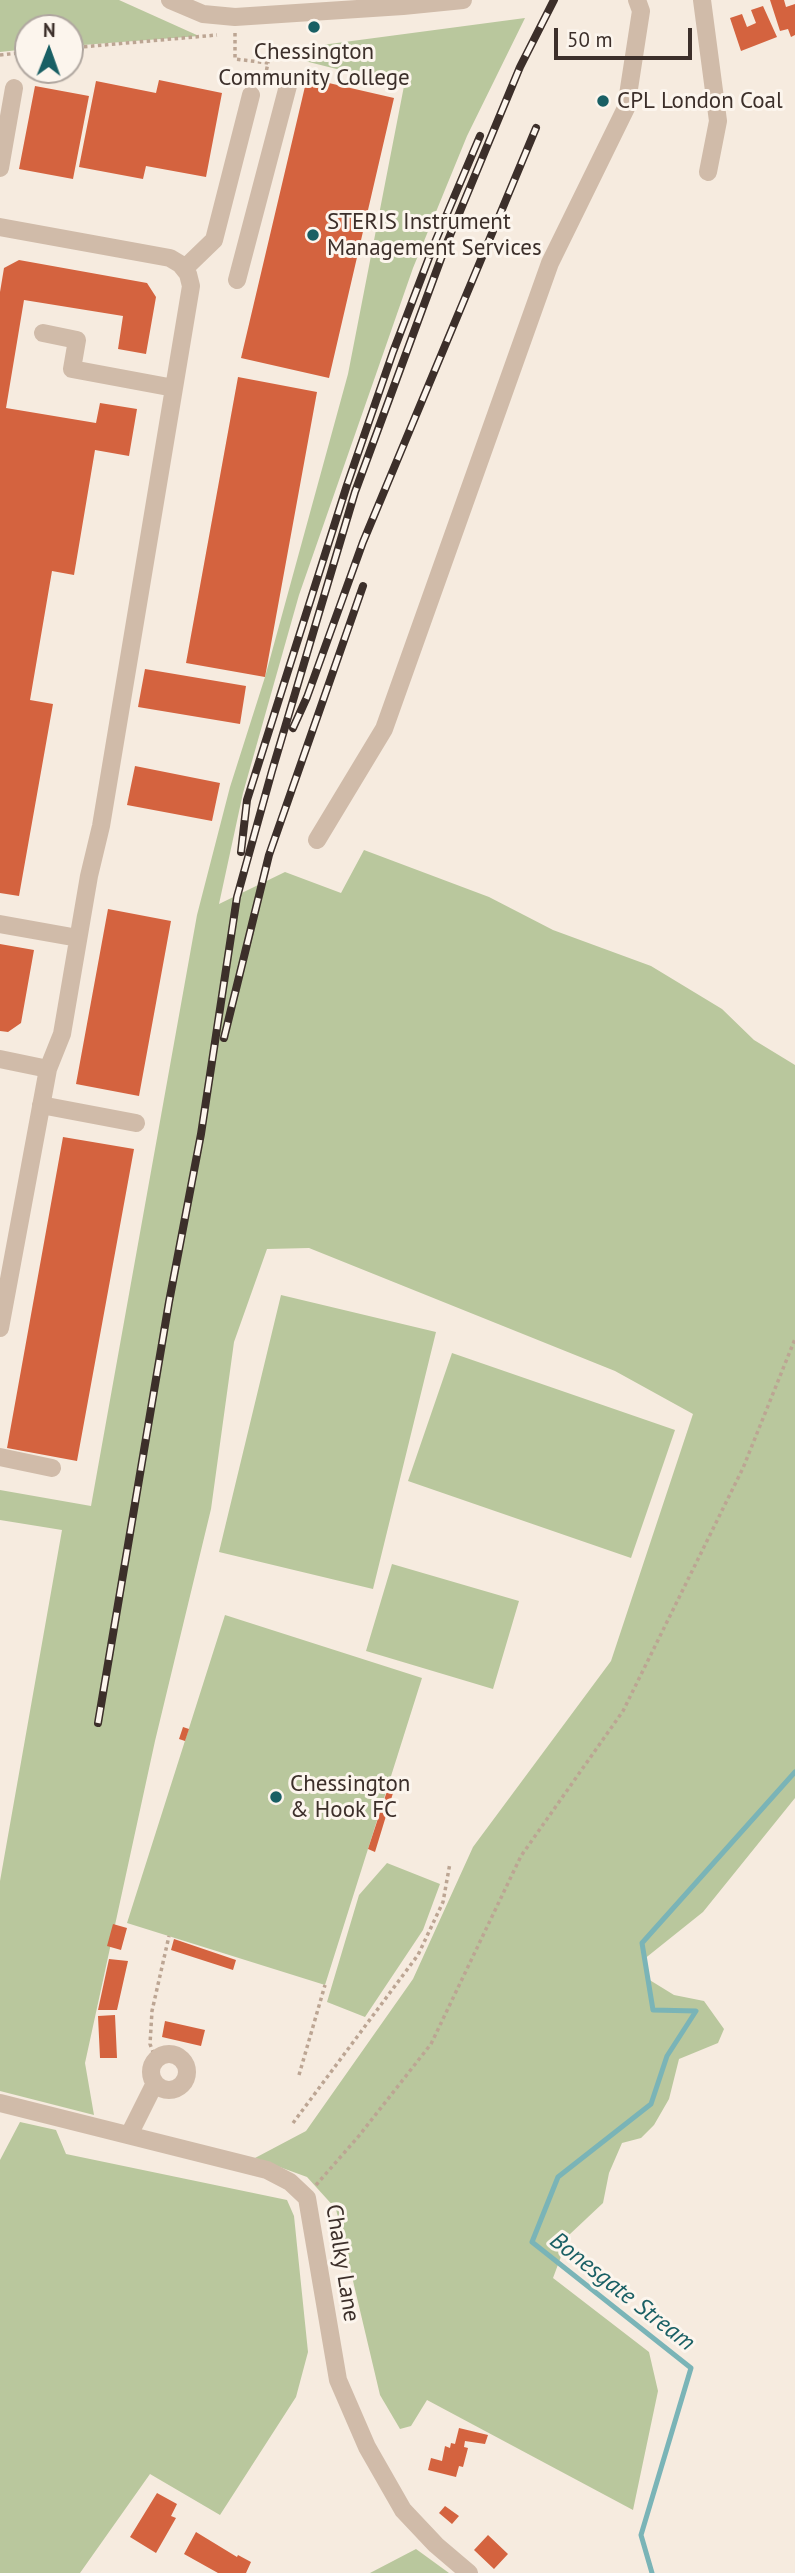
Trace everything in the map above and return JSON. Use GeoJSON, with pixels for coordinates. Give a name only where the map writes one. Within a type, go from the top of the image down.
{"type":"FeatureCollection","features":[{"type":"Feature","properties":{"kind":"street"},"geometry":{"type":"LineString","coordinates":[[170,0],[235,25],[259,8],[403,6],[463,0]]}},
{"type":"Feature","properties":{"kind":"street"},"geometry":{"type":"LineString","coordinates":[[317,840],[384,729],[550,263],[626,108],[641,10],[637,0]]}},
{"type":"Feature","properties":{"kind":"street"},"geometry":{"type":"LineString","coordinates":[[702,0],[718,121],[708,172]]}},
{"type":"Feature","properties":{"kind":"street"},"geometry":{"type":"LineString","coordinates":[[237,280],[289,82]]}},
{"type":"Feature","properties":{"kind":"street"},"geometry":{"type":"LineString","coordinates":[[0,168],[14,88]]}},
{"type":"Feature","properties":{"kind":"street"},"geometry":{"type":"LineString","coordinates":[[184,269],[214,240],[251,94]]}},
{"type":"Feature","properties":{"kind":"street"},"geometry":{"type":"LineString","coordinates":[[237,148],[268,157]]}},
{"type":"Feature","properties":{"kind":"street"},"geometry":{"type":"LineString","coordinates":[[220,217],[251,225]]}},
{"type":"Feature","properties":{"kind":"street"},"geometry":{"type":"LineString","coordinates":[[0,227],[170,258],[188,274],[191,286],[132,627],[117,732],[62,1034],[48,1069],[0,1328]]}},
{"type":"Feature","properties":{"kind":"street"},"geometry":{"type":"LineString","coordinates":[[43,333],[77,340],[72,369],[174,388]]}},
{"type":"Feature","properties":{"kind":"street"},"geometry":{"type":"LineString","coordinates":[[0,924],[78,938]]}},
{"type":"Feature","properties":{"kind":"street"},"geometry":{"type":"LineString","coordinates":[[0,1059],[48,1069]]}},
{"type":"Feature","properties":{"kind":"street"},"geometry":{"type":"LineString","coordinates":[[41,1105],[136,1123]]}},
{"type":"Feature","properties":{"kind":"street"},"geometry":{"type":"LineString","coordinates":[[0,1457],[52,1468]]}},
{"type":"Feature","properties":{"kind":"street"},"geometry":{"type":"LineString","coordinates":[[166,2054],[172,2054],[182,2060],[187,2070],[184,2081],[175,2088],[164,2089],[155,2082],[151,2071],[156,2060],[166,2054]]}},
{"type":"Feature","properties":{"kind":"street"},"geometry":{"type":"LineString","coordinates":[[129,2135],[155,2082]]}},
{"type":"Feature","properties":{"kind":"street","name":"Chalky Lane"},"geometry":{"type":"LineString","coordinates":[[0,2103],[267,2171],[290,2182],[307,2198],[338,2380],[362,2436],[403,2510],[436,2545],[469,2573]]}},
{"type":"Feature","properties":{"kind":"path"},"geometry":{"type":"LineString","coordinates":[[84,47],[222,34]]}},
{"type":"Feature","properties":{"kind":"path"},"geometry":{"type":"LineString","coordinates":[[307,2198],[431,2044],[521,1856],[623,1711],[743,1468],[795,1339]]}},
{"type":"Feature","properties":{"kind":"path"},"geometry":{"type":"LineString","coordinates":[[293,2123],[418,1955],[443,1902],[450,1863]]}},
{"type":"Feature","properties":{"kind":"path"},"geometry":{"type":"LineString","coordinates":[[156,2060],[149,2044],[152,2011],[169,1936]]}},
{"type":"Feature","properties":{"kind":"path"},"geometry":{"type":"LineString","coordinates":[[299,2075],[325,1985]]}},
{"type":"Feature","properties":{"kind":"green space"},"geometry":{"type":"Polygon","coordinates":[[[0,0],[119,0],[199,36],[84,45],[84,14],[14,14],[14,50],[0,52],[0,0]]]}},
{"type":"Feature","properties":{"kind":"green space"},"geometry":{"type":"Polygon","coordinates":[[[525,18],[467,136],[413,268],[299,595],[243,793],[219,904],[285,872],[341,893],[364,850],[489,897],[553,930],[651,966],[722,1009],[754,1040],[795,1065],[795,1798],[703,1912],[643,1960],[648,1979],[674,1995],[704,2001],[724,2029],[718,2043],[679,2059],[669,2099],[654,2125],[641,2138],[622,2143],[609,2173],[603,2203],[569,2235],[553,2278],[649,2352],[658,2391],[633,2510],[427,2400],[411,2426],[400,2429],[380,2395],[336,2209],[307,2177],[255,2158],[306,2131],[413,1979],[473,1847],[611,1661],[693,1414],[615,1371],[309,1248],[267,1249],[234,1342],[211,1509],[155,1741],[85,2063],[94,2115],[0,2091],[0,1881],[62,1530],[0,1520],[0,1490],[91,1506],[197,915],[230,787],[265,677],[348,374],[404,86],[269,52],[525,18]]]}},
{"type":"Feature","properties":{"kind":"green space"},"geometry":{"type":"Polygon","coordinates":[[[281,1295],[436,1332],[373,1589],[219,1552],[281,1295]]]}},
{"type":"Feature","properties":{"kind":"green space"},"geometry":{"type":"Polygon","coordinates":[[[452,1353],[675,1430],[631,1558],[408,1481],[452,1353]]]}},
{"type":"Feature","properties":{"kind":"green space"},"geometry":{"type":"Polygon","coordinates":[[[392,1564],[519,1601],[493,1689],[366,1651],[392,1564]]]}},
{"type":"Feature","properties":{"kind":"green space","name":"Chessington & Hook FC"},"geometry":{"type":"Polygon","coordinates":[[[225,1615],[422,1678],[325,1985],[127,1923],[225,1615]]]}},
{"type":"Feature","properties":{"kind":"green space"},"geometry":{"type":"Polygon","coordinates":[[[387,1863],[440,1884],[423,1930],[365,2017],[327,2002],[359,1895],[387,1863]]]}},
{"type":"Feature","properties":{"kind":"green space"},"geometry":{"type":"Polygon","coordinates":[[[20,2122],[56,2130],[66,2154],[287,2200],[294,2216],[308,2352],[296,2397],[220,2515],[150,2474],[80,2573],[0,2573],[0,2160],[20,2122]]]}},
{"type":"Feature","properties":{"kind":"green space"},"geometry":{"type":"Polygon","coordinates":[[[416,2549],[449,2573],[370,2573],[416,2549]]]}},
{"type":"Feature","properties":{"kind":"building"},"geometry":{"type":"Polygon","coordinates":[[[770,0],[784,0],[786,7],[795,4],[795,35],[791,37],[788,29],[780,31],[770,0]]]}},
{"type":"Feature","properties":{"kind":"building"},"geometry":{"type":"Polygon","coordinates":[[[763,6],[777,37],[741,51],[730,18],[742,14],[747,27],[756,23],[751,10],[763,6]]]}},
{"type":"Feature","properties":{"kind":"building"},"geometry":{"type":"Polygon","coordinates":[[[307,78],[394,98],[329,378],[241,358],[307,78]]]}},
{"type":"Feature","properties":{"kind":"building"},"geometry":{"type":"Polygon","coordinates":[[[159,80],[222,93],[206,177],[146,166],[143,179],[79,167],[96,81],[156,93],[159,80]]]}},
{"type":"Feature","properties":{"kind":"building"},"geometry":{"type":"Polygon","coordinates":[[[35,86],[89,96],[73,179],[19,169],[35,86]]]}},
{"type":"Feature","properties":{"kind":"building"},"geometry":{"type":"Polygon","coordinates":[[[19,260],[147,283],[156,297],[146,354],[118,349],[123,316],[24,300],[6,408],[96,423],[100,403],[137,409],[129,456],[95,450],[74,575],[52,571],[30,700],[53,704],[19,896],[0,893],[0,292],[4,268],[19,260]]]}},
{"type":"Feature","properties":{"kind":"building"},"geometry":{"type":"Polygon","coordinates":[[[238,377],[317,392],[265,677],[186,663],[238,377]]]}},
{"type":"Feature","properties":{"kind":"building"},"geometry":{"type":"Polygon","coordinates":[[[145,669],[246,686],[240,724],[138,707],[145,669]]]}},
{"type":"Feature","properties":{"kind":"building"},"geometry":{"type":"Polygon","coordinates":[[[135,766],[220,783],[212,821],[127,805],[135,766]]]}},
{"type":"Feature","properties":{"kind":"building"},"geometry":{"type":"Polygon","coordinates":[[[108,909],[171,921],[139,1096],[76,1084],[108,909]]]}},
{"type":"Feature","properties":{"kind":"building"},"geometry":{"type":"Polygon","coordinates":[[[0,944],[34,950],[21,1023],[8,1032],[0,1031],[0,944]]]}},
{"type":"Feature","properties":{"kind":"building"},"geometry":{"type":"Polygon","coordinates":[[[63,1137],[134,1149],[77,1461],[7,1448],[63,1137]]]}},
{"type":"Feature","properties":{"kind":"building"},"geometry":{"type":"Polygon","coordinates":[[[183,1727],[189,1729],[185,1741],[179,1739],[183,1727]]]}},
{"type":"Feature","properties":{"kind":"building"},"geometry":{"type":"Polygon","coordinates":[[[387,1791],[393,1793],[375,1852],[368,1849],[387,1791]]]}},
{"type":"Feature","properties":{"kind":"building"},"geometry":{"type":"Polygon","coordinates":[[[113,1924],[127,1928],[121,1950],[107,1946],[113,1924]]]}},
{"type":"Feature","properties":{"kind":"building"},"geometry":{"type":"Polygon","coordinates":[[[174,1939],[236,1960],[233,1970],[171,1950],[174,1939]]]}},
{"type":"Feature","properties":{"kind":"building"},"geometry":{"type":"Polygon","coordinates":[[[109,1959],[128,1961],[117,2010],[98,2010],[109,1959]]]}},
{"type":"Feature","properties":{"kind":"building"},"geometry":{"type":"Polygon","coordinates":[[[115,2015],[117,2058],[100,2058],[98,2016],[115,2015]]]}},
{"type":"Feature","properties":{"kind":"building"},"geometry":{"type":"Polygon","coordinates":[[[165,2021],[205,2030],[201,2046],[162,2037],[165,2021]]]}},
{"type":"Feature","properties":{"kind":"building"},"geometry":{"type":"Polygon","coordinates":[[[459,2428],[488,2435],[485,2444],[465,2441],[464,2447],[468,2448],[463,2467],[459,2466],[456,2477],[428,2470],[431,2458],[442,2461],[445,2446],[450,2448],[451,2443],[455,2444],[459,2428]]]}},
{"type":"Feature","properties":{"kind":"building"},"geometry":{"type":"Polygon","coordinates":[[[157,2493],[177,2504],[171,2516],[176,2518],[156,2553],[130,2537],[157,2493]]]}},
{"type":"Feature","properties":{"kind":"building"},"geometry":{"type":"Polygon","coordinates":[[[445,2506],[459,2516],[452,2524],[439,2513],[445,2506]]]}},
{"type":"Feature","properties":{"kind":"building"},"geometry":{"type":"Polygon","coordinates":[[[196,2532],[237,2557],[238,2555],[251,2562],[246,2573],[218,2573],[184,2554],[196,2532]]]}},
{"type":"Feature","properties":{"kind":"building"},"geometry":{"type":"Polygon","coordinates":[[[488,2535],[508,2554],[494,2569],[474,2550],[488,2535]]]}},
{"type":"Feature","properties":{"kind":"waterway","name":"Bonesgate Stream"},"geometry":{"type":"LineString","coordinates":[[652,2573],[641,2535],[691,2368],[532,2242],[558,2177],[651,2104],[667,2056],[696,2011],[653,2010],[642,1943],[795,1772]]}},
{"type":"Feature","properties":{"kind":"railway"},"geometry":{"type":"LineString","coordinates":[[98,1723],[169,1302],[201,1134],[237,897],[355,492],[446,245],[520,67],[554,0]]}},
{"type":"Feature","properties":{"kind":"railway"},"geometry":{"type":"LineString","coordinates":[[293,728],[307,697],[363,542],[536,128]]}},
{"type":"Feature","properties":{"kind":"railway"},"geometry":{"type":"LineString","coordinates":[[241,852],[247,800],[347,485],[393,352],[435,242],[480,136]]}},
{"type":"Feature","properties":{"kind":"railway"},"geometry":{"type":"LineString","coordinates":[[224,1038],[269,855],[363,586]]}},
{"type":"Feature","properties":{"kind":"place","name":"Chessington Community College"},"geometry":{"type":"Point","coordinates":[314,27]}},
{"type":"Feature","properties":{"kind":"place","name":"CPL London Coal"},"geometry":{"type":"Point","coordinates":[603,101]}},
{"type":"Feature","properties":{"kind":"place","name":"STERIS Instrument Management Services"},"geometry":{"type":"Point","coordinates":[313,235]}},
{"type":"Feature","properties":{"kind":"place","name":"Chessington & Hook FC"},"geometry":{"type":"Point","coordinates":[276,1797]}}]}
